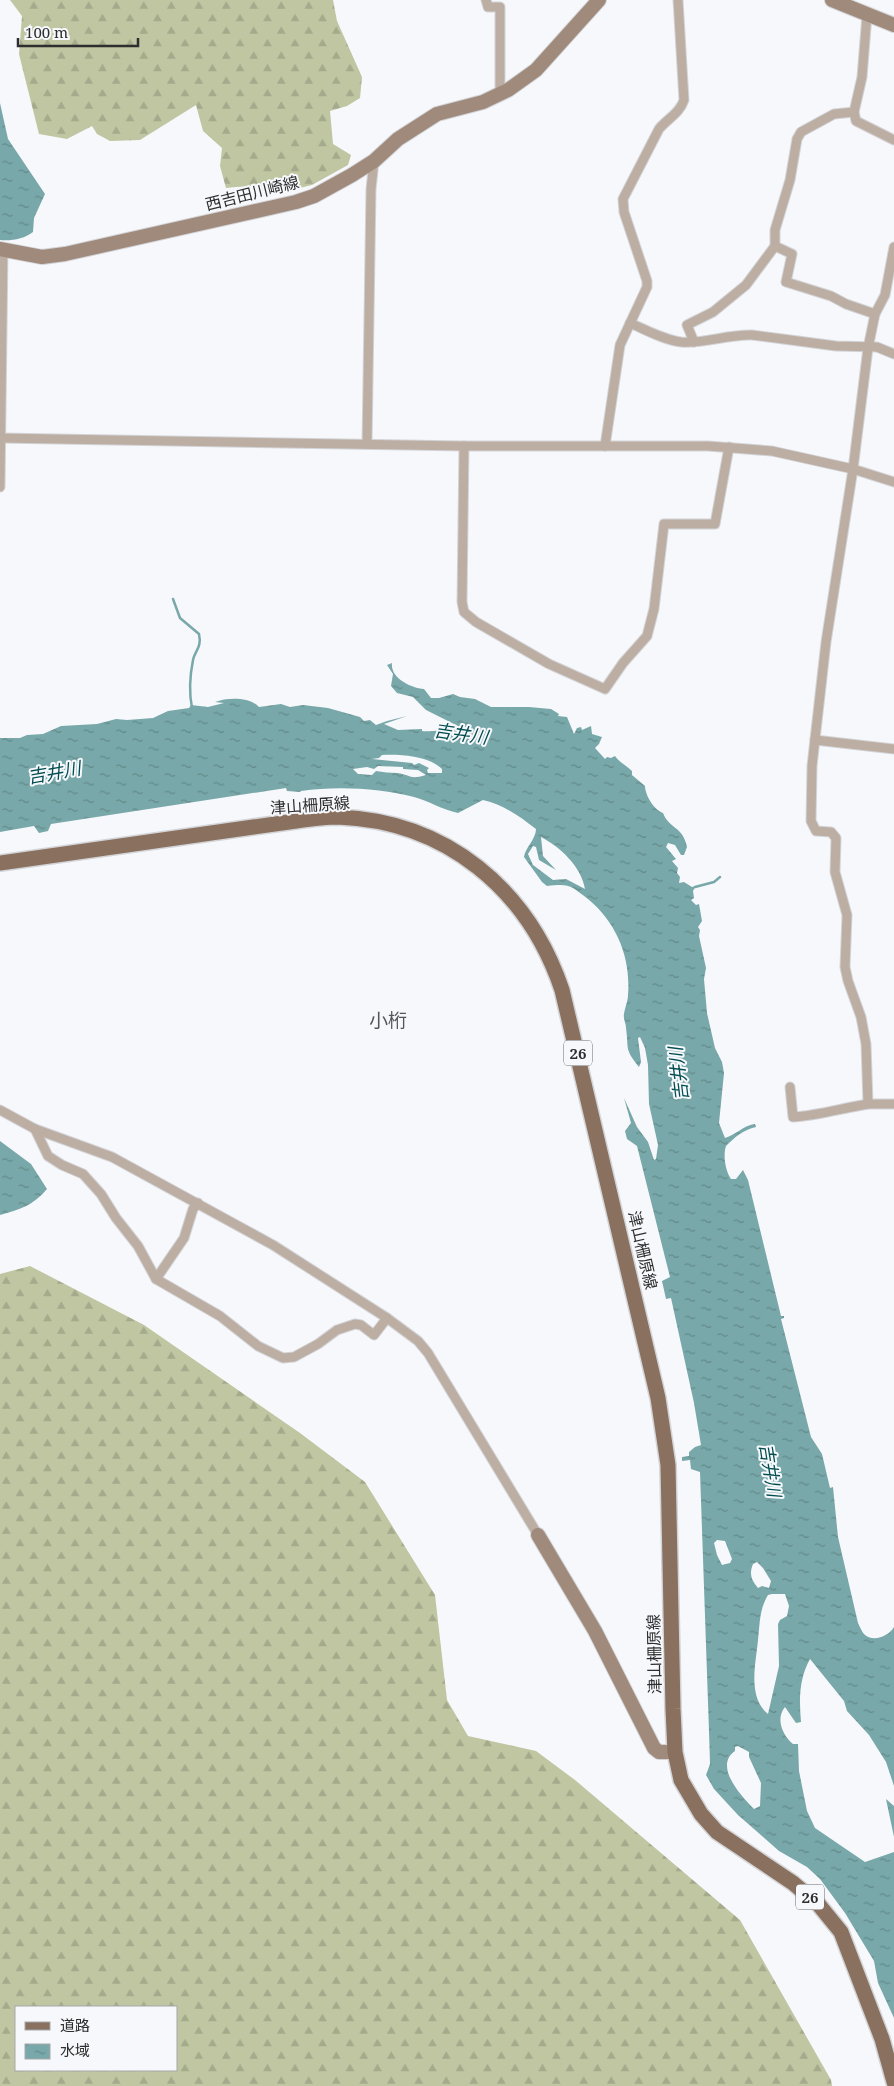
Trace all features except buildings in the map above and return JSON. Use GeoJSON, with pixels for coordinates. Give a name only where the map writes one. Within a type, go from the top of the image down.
{"type":"FeatureCollection","features":[{"type":"Feature","properties":{"kind":"main road","name":"西吉田川崎線"},"geometry":{"type":"LineString","coordinates":[[1,249],[42,257],[64,254],[296,202],[314,196],[374,161],[398,139],[437,114],[465,108],[500,95],[517,84],[536,70],[599,0]]}},
{"type":"Feature","properties":{"kind":"main road"},"geometry":{"type":"LineString","coordinates":[[832,0],[851,4],[867,14],[894,25]]}},
{"type":"Feature","properties":{"kind":"main road","name":"津山柵原線"},"geometry":{"type":"LineString","coordinates":[[0,864],[296,820],[336,817],[357,818],[395,826],[451,849],[479,868],[502,888],[529,920],[548,954],[562,990],[658,1398],[666,1450],[669,1495],[673,1709],[675,1752],[681,1780],[701,1814],[717,1832],[793,1883],[819,1905],[840,1932],[882,2039],[894,2082]]}},
{"type":"Feature","properties":{"kind":"main road"},"geometry":{"type":"LineString","coordinates":[[538,1535],[595,1632],[654,1748],[659,1752],[675,1752]]}},
{"type":"Feature","properties":{"kind":"street"},"geometry":{"type":"LineString","coordinates":[[486,0],[488,7],[500,7],[500,95]]}},
{"type":"Feature","properties":{"kind":"street"},"geometry":{"type":"LineString","coordinates":[[605,446],[620,345],[647,287],[624,212],[623,199],[659,129],[666,120],[681,109],[684,100],[678,0]]}},
{"type":"Feature","properties":{"kind":"street"},"geometry":{"type":"LineString","coordinates":[[867,14],[862,77],[854,112],[856,121],[860,124],[894,140]]}},
{"type":"Feature","properties":{"kind":"street"},"geometry":{"type":"LineString","coordinates":[[694,342],[687,325],[713,312],[746,285],[775,246],[775,230],[790,180],[797,139],[806,129],[834,114],[854,112]]}},
{"type":"Feature","properties":{"kind":"street"},"geometry":{"type":"LineString","coordinates":[[367,444],[372,229],[370,189],[374,161]]}},
{"type":"Feature","properties":{"kind":"street"},"geometry":{"type":"LineString","coordinates":[[775,246],[792,254],[786,282],[831,296],[846,304],[875,314]]}},
{"type":"Feature","properties":{"kind":"street"},"geometry":{"type":"LineString","coordinates":[[868,1104],[866,1044],[861,1017],[845,967],[847,915],[835,872],[836,838],[831,832],[816,831],[811,822],[812,766],[826,642],[853,469],[868,348],[875,314],[885,295],[894,247]]}},
{"type":"Feature","properties":{"kind":"street"},"geometry":{"type":"LineString","coordinates":[[0,486],[1,249]]}},
{"type":"Feature","properties":{"kind":"street"},"geometry":{"type":"LineString","coordinates":[[630,323],[672,340],[694,342],[740,335],[868,348],[877,347],[894,354]]}},
{"type":"Feature","properties":{"kind":"street"},"geometry":{"type":"LineString","coordinates":[[0,438],[464,446],[729,447],[772,450],[853,469],[894,482]]}},
{"type":"Feature","properties":{"kind":"street"},"geometry":{"type":"LineString","coordinates":[[464,446],[462,602],[464,612],[476,622],[548,664],[605,689],[623,663],[647,636],[654,609],[664,524],[715,524],[729,447]]}},
{"type":"Feature","properties":{"kind":"street"},"geometry":{"type":"LineString","coordinates":[[815,740],[894,749]]}},
{"type":"Feature","properties":{"kind":"street"},"geometry":{"type":"LineString","coordinates":[[790,1087],[793,1117],[825,1113],[845,1107],[868,1104],[894,1104]]}},
{"type":"Feature","properties":{"kind":"street"},"geometry":{"type":"LineString","coordinates":[[0,1110],[35,1129],[112,1156],[198,1203],[273,1245],[387,1318],[418,1342],[428,1353],[538,1535]]}},
{"type":"Feature","properties":{"kind":"street"},"geometry":{"type":"LineString","coordinates":[[35,1129],[48,1156],[62,1165],[83,1174],[102,1194],[116,1218],[138,1246],[156,1279],[220,1316],[258,1346],[283,1358],[294,1357],[318,1344],[337,1330],[355,1324],[361,1325],[374,1335],[387,1318]]}},
{"type":"Feature","properties":{"kind":"street"},"geometry":{"type":"LineString","coordinates":[[156,1279],[184,1238],[193,1209],[198,1203]]}},
{"type":"Feature","properties":{"kind":"green space"},"geometry":{"type":"Polygon","coordinates":[[[10,0],[333,0],[337,21],[362,77],[360,98],[347,106],[330,111],[333,144],[351,155],[348,165],[312,185],[271,195],[255,187],[226,188],[220,166],[222,148],[203,131],[196,105],[140,140],[110,141],[97,134],[92,126],[67,139],[39,134],[19,54],[22,16],[10,0]]]}},
{"type":"Feature","properties":{"kind":"green space"},"geometry":{"type":"Polygon","coordinates":[[[30,1266],[144,1325],[300,1433],[365,1482],[435,1595],[447,1700],[468,1736],[536,1751],[575,1780],[740,1920],[831,2080],[832,2086],[0,2086],[0,1274],[30,1266]]]}},
{"type":"Feature","properties":{"kind":"water"},"geometry":{"type":"Polygon","coordinates":[[[0,103],[8,139],[45,194],[34,218],[33,232],[22,238],[9,240],[0,240],[0,103]]]}},
{"type":"Feature","properties":{"kind":"water","name":"吉井川"},"geometry":{"type":"Polygon","coordinates":[[[392,663],[394,673],[398,678],[413,687],[424,689],[431,698],[453,694],[475,699],[491,707],[551,709],[559,714],[558,716],[567,717],[574,734],[577,728],[581,727],[582,730],[591,726],[592,734],[602,737],[595,748],[605,759],[615,756],[632,771],[632,775],[645,786],[653,806],[663,813],[685,840],[687,847],[684,855],[681,855],[675,845],[668,843],[666,847],[676,859],[672,861],[678,868],[679,883],[684,882],[692,887],[696,886],[693,891],[694,898],[691,900],[696,905],[699,904],[702,921],[698,927],[706,968],[704,979],[707,1013],[715,1048],[722,1062],[724,1073],[719,1123],[725,1138],[750,1125],[755,1124],[756,1127],[740,1134],[726,1146],[726,1167],[731,1179],[736,1179],[743,1170],[748,1180],[781,1316],[784,1316],[781,1319],[811,1437],[822,1454],[830,1488],[833,1487],[838,1537],[858,1623],[864,1634],[872,1638],[885,1636],[894,1627],[894,1786],[886,1762],[869,1735],[847,1711],[844,1701],[810,1659],[806,1667],[801,1689],[801,1722],[796,1723],[785,1707],[780,1722],[786,1737],[793,1744],[798,1744],[799,1771],[807,1811],[815,1828],[865,1862],[894,1852],[894,2018],[878,1983],[874,1961],[845,1913],[820,1879],[807,1867],[779,1851],[738,1815],[714,1789],[706,1775],[710,1764],[700,1472],[691,1469],[690,1460],[682,1461],[682,1457],[689,1456],[689,1452],[701,1445],[694,1403],[671,1298],[666,1299],[662,1281],[670,1277],[637,1146],[627,1139],[625,1131],[631,1123],[624,1098],[637,1127],[648,1142],[654,1160],[656,1159],[658,1145],[649,1104],[648,1065],[645,1048],[640,1037],[638,1038],[641,1062],[639,1067],[628,1049],[624,1018],[628,997],[627,968],[620,942],[607,919],[598,908],[574,888],[566,885],[547,886],[542,882],[524,857],[536,833],[536,829],[505,808],[483,800],[458,813],[401,794],[343,788],[315,789],[300,792],[287,791],[286,788],[51,824],[48,831],[39,833],[34,826],[0,832],[0,738],[20,738],[27,735],[43,734],[61,726],[97,724],[116,719],[153,718],[168,711],[189,708],[191,705],[208,707],[224,703],[215,702],[226,699],[250,701],[259,707],[281,704],[290,707],[303,705],[328,708],[360,717],[364,721],[370,720],[376,725],[407,716],[384,724],[398,730],[422,729],[422,731],[428,731],[457,728],[458,726],[426,710],[413,697],[397,693],[391,686],[393,674],[387,665],[392,663]],[[382,755],[379,758],[372,759],[412,763],[414,765],[419,763],[429,768],[427,770],[428,773],[442,773],[442,769],[430,761],[422,759],[390,755],[382,755]],[[378,766],[374,769],[367,767],[353,769],[358,774],[372,775],[376,771],[413,777],[426,775],[418,770],[403,769],[403,767],[378,766]],[[541,837],[543,856],[556,870],[539,860],[536,847],[533,846],[528,854],[533,865],[553,880],[566,879],[585,889],[579,873],[569,858],[541,837]],[[717,1540],[714,1543],[722,1565],[730,1563],[732,1559],[725,1541],[717,1540]],[[757,1562],[753,1564],[751,1577],[758,1588],[762,1586],[769,1588],[771,1581],[757,1562]],[[772,1594],[768,1595],[760,1617],[754,1679],[757,1699],[761,1707],[768,1714],[779,1666],[778,1624],[780,1620],[787,1616],[789,1606],[785,1594],[772,1594]],[[738,1746],[735,1747],[735,1751],[729,1757],[728,1773],[737,1789],[754,1809],[760,1806],[761,1783],[749,1757],[749,1752],[738,1746]]]}},
{"type":"Feature","properties":{"kind":"water"},"geometry":{"type":"Polygon","coordinates":[[[0,1141],[31,1164],[47,1189],[42,1195],[26,1206],[0,1215],[0,1141]]]}},
{"type":"Feature","properties":{"kind":"water"},"geometry":{"type":"Polygon","coordinates":[[[886,1799],[894,1806],[894,1837],[886,1799]]]}},
{"type":"Feature","properties":{"kind":"waterway"},"geometry":{"type":"LineString","coordinates":[[173,599],[180,618],[199,634],[200,643],[193,660],[191,678],[190,696],[192,708]]}},
{"type":"Feature","properties":{"kind":"waterway"},"geometry":{"type":"LineString","coordinates":[[695,887],[714,882],[720,877]]}},
{"type":"Feature","properties":{"kind":"district","name":"小桁"},"geometry":{"type":"Point","coordinates":[388,1020]}}]}
